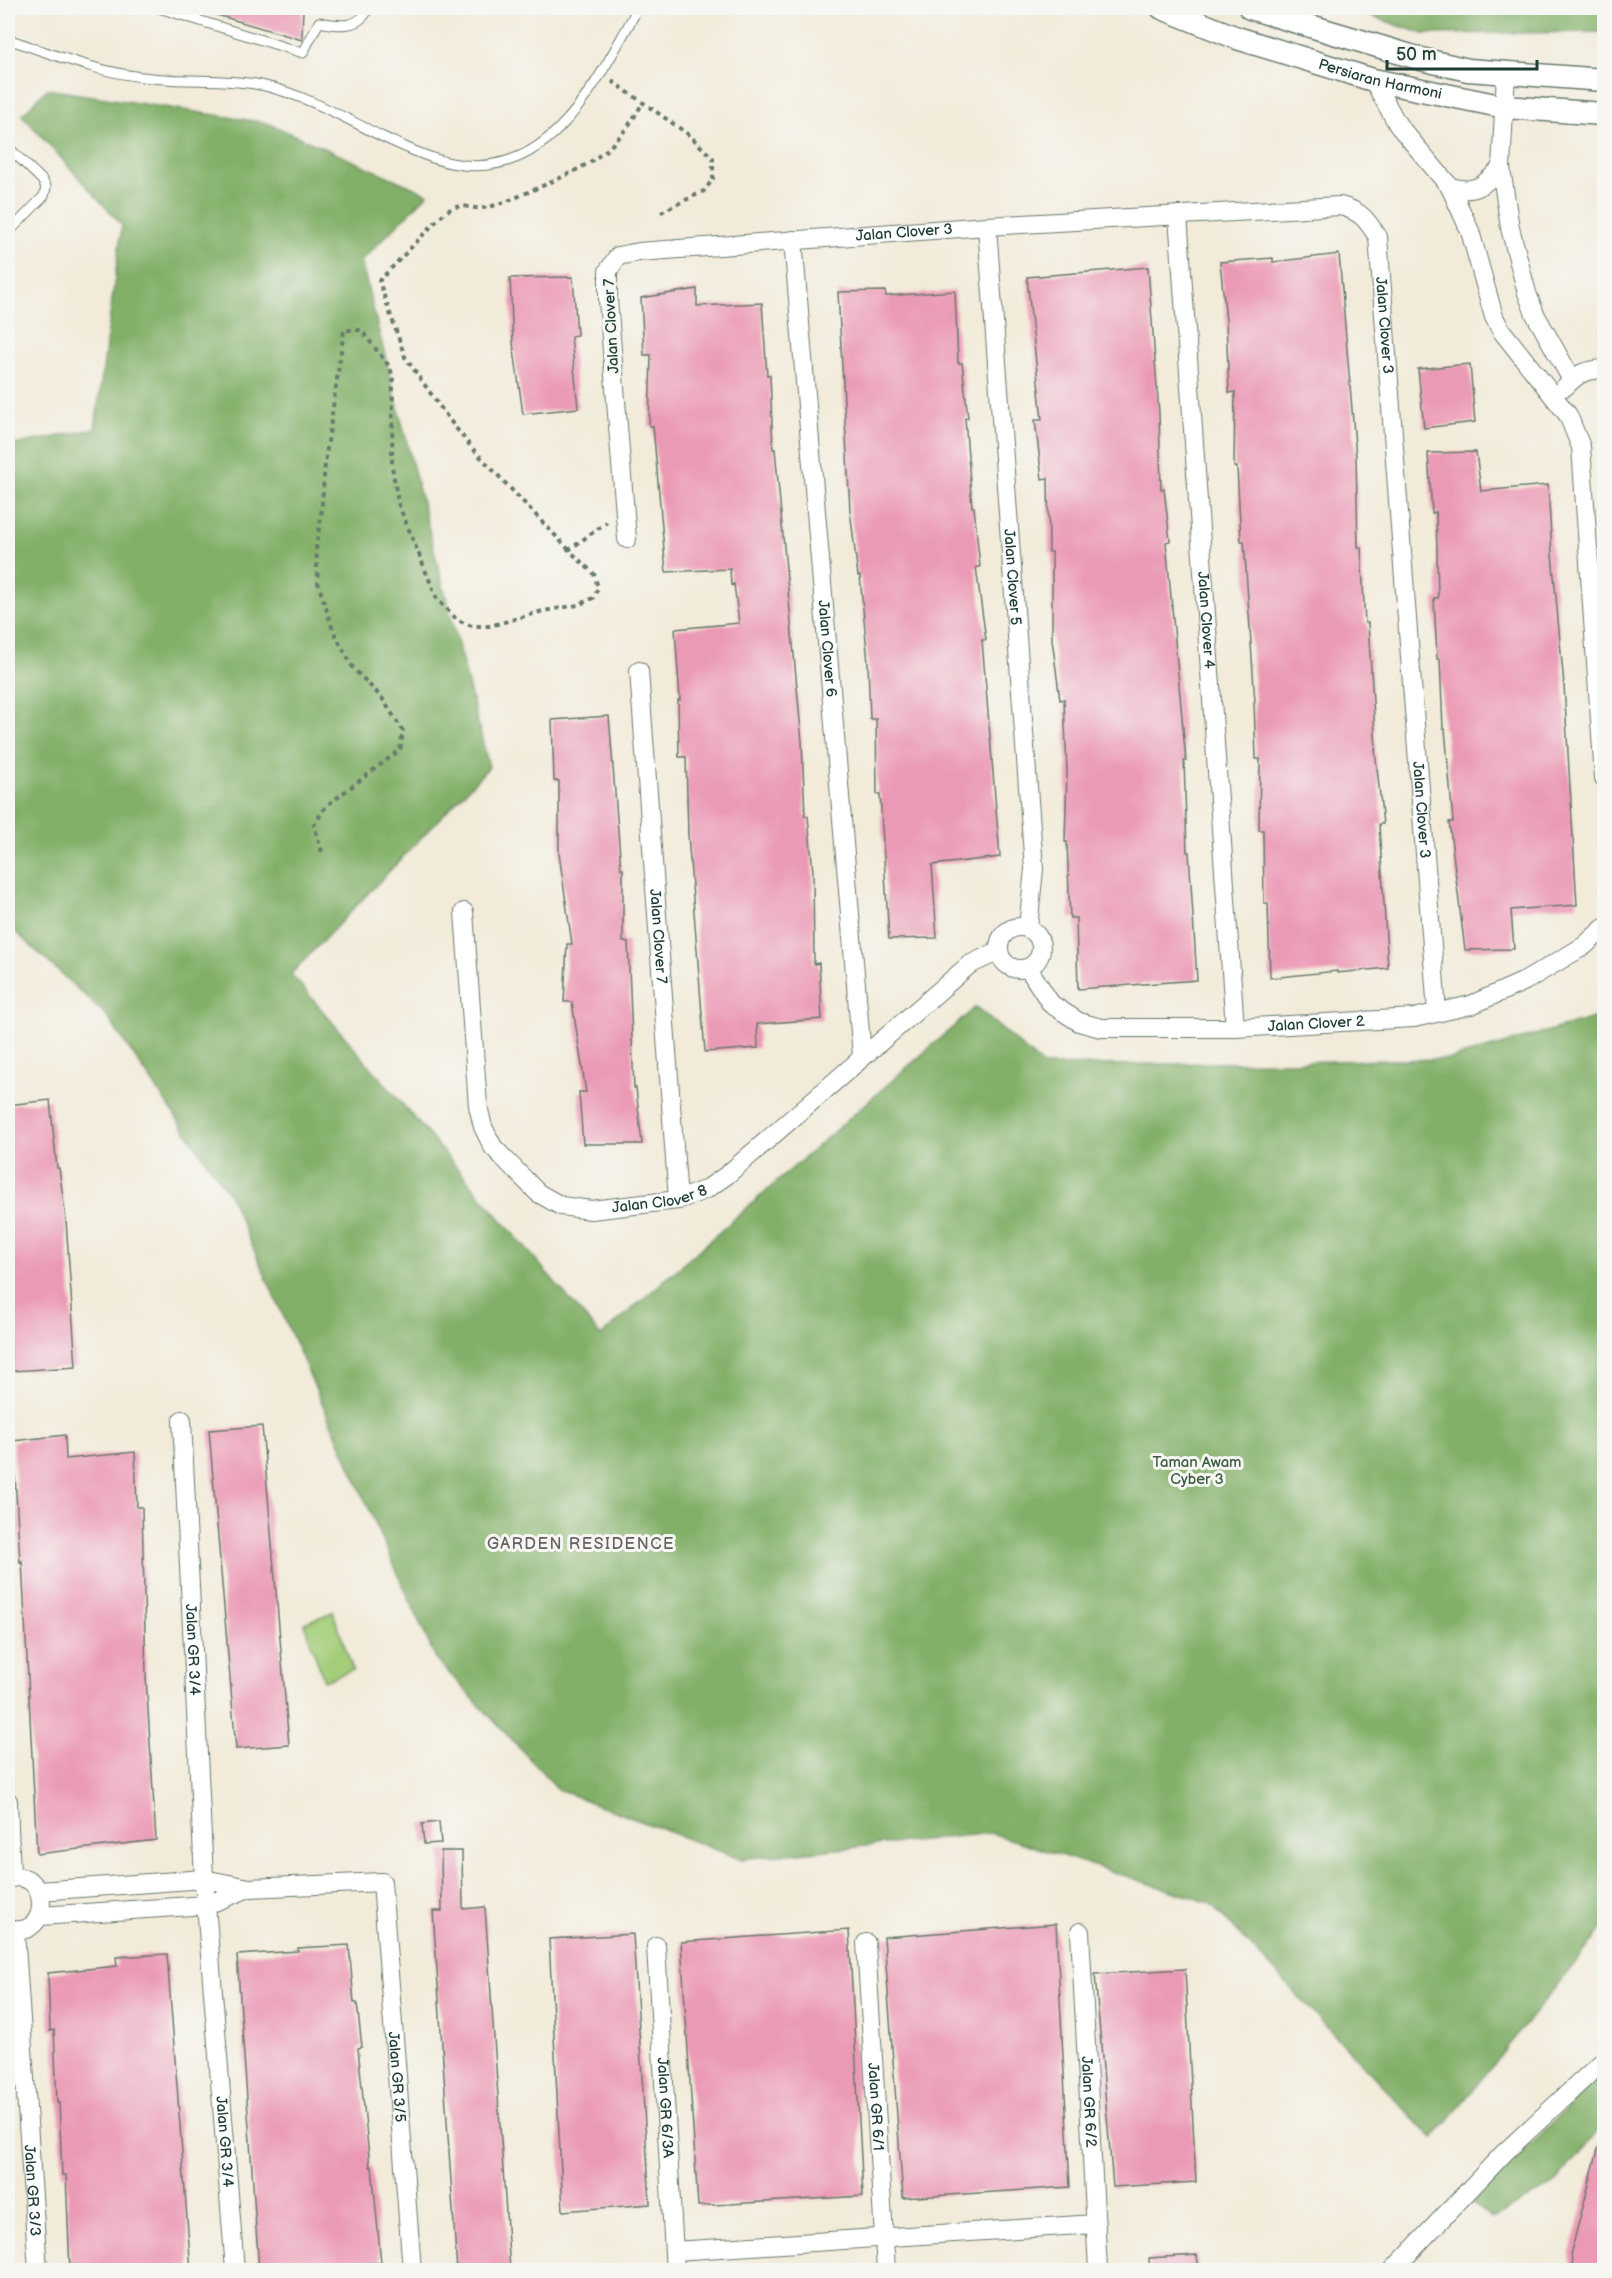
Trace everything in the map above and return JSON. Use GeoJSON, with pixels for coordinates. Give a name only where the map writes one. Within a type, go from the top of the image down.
{"type":"FeatureCollection","features":[{"type":"Feature","properties":{"kind":"street","name":"Persiaran Harmoni"},"geometry":{"type":"LineString","coordinates":[[1162,8],[1237,38],[1373,80],[1504,107],[1605,114]]}},
{"type":"Feature","properties":{"kind":"street","name":"Persiaran Harmoni"},"geometry":{"type":"LineString","coordinates":[[1250,8],[1421,59],[1468,70],[1506,75],[1605,80]]}},
{"type":"Feature","properties":{"kind":"street"},"geometry":{"type":"LineString","coordinates":[[1506,75],[1501,168],[1510,228],[1527,293],[1535,314],[1572,380]]}},
{"type":"Feature","properties":{"kind":"street"},"geometry":{"type":"LineString","coordinates":[[1373,80],[1398,125],[1450,187],[1470,231],[1494,317],[1556,398],[1568,416],[1581,447],[1602,706],[1605,778]]}},
{"type":"Feature","properties":{"kind":"street"},"geometry":{"type":"LineString","coordinates":[[1450,187],[1464,191],[1476,189],[1501,168]]}},
{"type":"Feature","properties":{"kind":"street","name":"Jalan Clover 3"},"geometry":{"type":"LineString","coordinates":[[793,240],[987,226],[1340,206],[1354,209],[1367,220],[1378,237],[1437,1012]]}},
{"type":"Feature","properties":{"kind":"street","name":"Jalan Clover 4"},"geometry":{"type":"LineString","coordinates":[[1178,215],[1235,1028]]}},
{"type":"Feature","properties":{"kind":"street","name":"Jalan Clover 5"},"geometry":{"type":"LineString","coordinates":[[987,226],[1034,869],[1028,928]]}},
{"type":"Feature","properties":{"kind":"street","name":"Jalan Clover 7"},"geometry":{"type":"LineString","coordinates":[[627,539],[608,300],[608,271],[618,256],[639,252],[793,240]]}},
{"type":"Feature","properties":{"kind":"street","name":"Jalan Clover 6"},"geometry":{"type":"LineString","coordinates":[[793,240],[862,1056]]}},
{"type":"Feature","properties":{"kind":"street"},"geometry":{"type":"LineString","coordinates":[[1556,398],[1572,380],[1586,370],[1605,369]]}},
{"type":"Feature","properties":{"kind":"street","name":"Jalan Clover 7"},"geometry":{"type":"LineString","coordinates":[[639,671],[678,1200]]}},
{"type":"Feature","properties":{"kind":"street","name":"Jalan Clover 8"},"geometry":{"type":"LineString","coordinates":[[464,912],[478,1106],[483,1127],[493,1147],[538,1193],[561,1206],[591,1210],[678,1200],[706,1189],[727,1175],[969,965],[999,951]]}},
{"type":"Feature","properties":{"kind":"street"},"geometry":{"type":"LineString","coordinates":[[1016,927],[1028,928],[1034,932],[1041,945],[1039,958],[1028,968],[1022,969],[1005,963],[999,951],[1001,939],[1005,933],[1016,927]]}},
{"type":"Feature","properties":{"kind":"street","name":"Jalan Clover 2"},"geometry":{"type":"LineString","coordinates":[[1028,968],[1052,1004],[1079,1022],[1101,1028],[1235,1028],[1414,1018],[1471,1005],[1525,981],[1584,946],[1605,928]]}},
{"type":"Feature","properties":{"kind":"street","name":"Jalan GR 3/4"},"geometry":{"type":"LineString","coordinates":[[182,1420],[204,1879],[234,2271]]}},
{"type":"Feature","properties":{"kind":"street"},"geometry":{"type":"LineString","coordinates":[[8,1802],[9,1878],[25,1878],[33,1884],[39,1891],[42,1903],[40,1916],[30,1927],[11,1930]]}},
{"type":"Feature","properties":{"kind":"street"},"geometry":{"type":"LineString","coordinates":[[39,1891],[204,1879],[249,1888]]}},
{"type":"Feature","properties":{"kind":"street","name":"Jalan GR 3/5"},"geometry":{"type":"LineString","coordinates":[[249,1888],[382,1882],[412,2271]]}},
{"type":"Feature","properties":{"kind":"street"},"geometry":{"type":"LineString","coordinates":[[40,1916],[207,1905],[249,1888]]}},
{"type":"Feature","properties":{"kind":"street","name":"Jalan GR 3/3"},"geometry":{"type":"LineString","coordinates":[[11,1930],[38,2271]]}},
{"type":"Feature","properties":{"kind":"street","name":"Jalan GR 6/2"},"geometry":{"type":"LineString","coordinates":[[1080,1932],[1098,2271]]}},
{"type":"Feature","properties":{"kind":"street","name":"Jalan GR 6/1"},"geometry":{"type":"LineString","coordinates":[[866,1943],[886,2271]]}},
{"type":"Feature","properties":{"kind":"street","name":"Jalan GR 6/3A"},"geometry":{"type":"LineString","coordinates":[[656,1946],[675,2271]]}},
{"type":"Feature","properties":{"kind":"street"},"geometry":{"type":"LineString","coordinates":[[1393,2271],[1504,2153],[1605,2060]]}},
{"type":"Feature","properties":{"kind":"street"},"geometry":{"type":"LineString","coordinates":[[674,2251],[1096,2224]]}},
{"type":"Feature","properties":{"kind":"lane"},"geometry":{"type":"LineString","coordinates":[[159,8],[303,53],[319,22],[341,27],[357,23],[369,8]]}},
{"type":"Feature","properties":{"kind":"lane"},"geometry":{"type":"LineString","coordinates":[[8,39],[96,69],[151,78],[262,85],[311,102],[395,143],[450,163],[479,166],[510,160],[537,148],[565,124],[602,73],[638,8]]}},
{"type":"Feature","properties":{"kind":"lane"},"geometry":{"type":"LineString","coordinates":[[8,147],[42,180],[46,187],[44,196],[8,233]]}},
{"type":"Feature","properties":{"kind":"path"},"geometry":{"type":"LineString","coordinates":[[602,73],[642,104],[688,134],[713,158],[713,179],[704,191],[659,213]]}},
{"type":"Feature","properties":{"kind":"path"},"geometry":{"type":"LineString","coordinates":[[321,852],[314,825],[326,806],[399,750],[404,731],[382,698],[352,668],[333,630],[318,584],[316,545],[344,330],[361,330],[389,366],[393,376],[392,466],[398,503],[437,599],[457,620],[472,626],[490,626],[543,610],[578,605],[593,598],[598,588],[594,574],[472,448],[405,357],[379,281],[444,213],[455,206],[486,208],[573,172],[600,156],[629,128],[642,104]]}},
{"type":"Feature","properties":{"kind":"path"},"geometry":{"type":"LineString","coordinates":[[569,550],[624,509]]}},
{"type":"Feature","properties":{"kind":"green space"},"geometry":{"type":"Polygon","coordinates":[[[1347,8],[1604,8],[1604,32],[1423,34],[1347,8]]]}},
{"type":"Feature","properties":{"kind":"green space","name":"Taman Awam Cyber 3"},"geometry":{"type":"Polygon","coordinates":[[[47,89],[267,123],[428,194],[361,261],[489,767],[291,974],[601,1336],[976,1007],[1044,1066],[1451,1059],[1604,1015],[1604,1927],[1433,2139],[1210,1903],[991,1833],[740,1859],[559,1790],[436,1659],[229,1194],[106,1015],[8,925],[8,446],[95,429],[122,225],[22,115],[47,89]]]}},
{"type":"Feature","properties":{"kind":"green space"},"geometry":{"type":"Polygon","coordinates":[[[333,1612],[353,1670],[324,1681],[304,1623],[333,1612]]]}},
{"type":"Feature","properties":{"kind":"green space"},"geometry":{"type":"Polygon","coordinates":[[[1604,2070],[1604,2124],[1554,2184],[1492,2218],[1472,2204],[1604,2070]]]}},
{"type":"Feature","properties":{"kind":"building"},"geometry":{"type":"Polygon","coordinates":[[[208,8],[303,8],[302,40],[207,12],[208,8]]]}},
{"type":"Feature","properties":{"kind":"building"},"geometry":{"type":"Polygon","coordinates":[[[1339,254],[1356,457],[1358,547],[1361,547],[1365,623],[1368,623],[1375,749],[1383,824],[1379,824],[1388,968],[1270,978],[1268,903],[1264,903],[1263,830],[1259,830],[1260,759],[1256,759],[1255,702],[1244,541],[1241,541],[1237,467],[1234,467],[1235,392],[1229,393],[1226,321],[1220,262],[1273,258],[1273,262],[1339,254]]]}},
{"type":"Feature","properties":{"kind":"building"},"geometry":{"type":"Polygon","coordinates":[[[1148,267],[1159,414],[1161,489],[1164,489],[1170,541],[1166,542],[1186,761],[1184,761],[1187,852],[1189,852],[1197,980],[1078,989],[1076,918],[1070,918],[1067,842],[1065,842],[1067,772],[1064,699],[1060,700],[1052,639],[1052,552],[1049,552],[1048,478],[1042,479],[1035,420],[1042,420],[1027,277],[1148,267]]]}},
{"type":"Feature","properties":{"kind":"building"},"geometry":{"type":"Polygon","coordinates":[[[573,277],[577,335],[571,336],[578,408],[523,414],[513,343],[510,278],[573,277]]]}},
{"type":"Feature","properties":{"kind":"building"},"geometry":{"type":"Polygon","coordinates":[[[697,289],[697,306],[762,303],[767,375],[770,375],[773,449],[775,449],[802,742],[805,816],[808,816],[813,872],[814,964],[819,963],[822,1019],[757,1024],[758,1048],[705,1052],[688,835],[686,757],[679,757],[678,700],[680,700],[675,629],[739,623],[730,569],[666,572],[653,426],[649,426],[651,355],[644,355],[641,298],[697,289]]]}},
{"type":"Feature","properties":{"kind":"building"},"geometry":{"type":"Polygon","coordinates":[[[885,291],[886,296],[955,291],[958,363],[962,363],[968,418],[965,418],[972,507],[974,507],[980,567],[976,567],[986,640],[982,640],[1000,857],[932,865],[937,938],[889,939],[880,794],[877,794],[876,719],[870,719],[868,663],[860,576],[858,576],[850,510],[838,292],[885,291]]]}},
{"type":"Feature","properties":{"kind":"building"},"geometry":{"type":"Polygon","coordinates":[[[1470,364],[1475,422],[1424,428],[1418,369],[1470,364]]]}},
{"type":"Feature","properties":{"kind":"building"},"geometry":{"type":"Polygon","coordinates":[[[1476,452],[1481,491],[1548,485],[1564,685],[1577,905],[1511,910],[1514,949],[1465,950],[1449,822],[1453,822],[1445,729],[1443,729],[1440,659],[1437,659],[1434,598],[1438,598],[1436,512],[1432,513],[1428,453],[1476,452]]]}},
{"type":"Feature","properties":{"kind":"building"},"geometry":{"type":"Polygon","coordinates":[[[609,716],[621,869],[623,869],[623,942],[628,942],[634,1088],[636,1088],[642,1144],[583,1144],[579,1092],[586,1092],[572,1002],[564,1002],[567,944],[572,944],[559,854],[559,781],[554,781],[552,720],[609,716]]]}},
{"type":"Feature","properties":{"kind":"building"},"geometry":{"type":"Polygon","coordinates":[[[50,1100],[57,1168],[59,1168],[66,1220],[76,1367],[12,1371],[8,1302],[8,1105],[50,1100]]]}},
{"type":"Feature","properties":{"kind":"building"},"geometry":{"type":"Polygon","coordinates":[[[262,1426],[289,1745],[236,1749],[209,1430],[262,1426]]]}},
{"type":"Feature","properties":{"kind":"building"},"geometry":{"type":"Polygon","coordinates":[[[65,1435],[66,1459],[135,1452],[137,1507],[142,1507],[146,1677],[156,1840],[37,1854],[22,1561],[20,1562],[13,1441],[65,1435]]]}},
{"type":"Feature","properties":{"kind":"building"},"geometry":{"type":"Polygon","coordinates":[[[439,1822],[441,1843],[424,1844],[422,1824],[439,1822]]]}},
{"type":"Feature","properties":{"kind":"building"},"geometry":{"type":"Polygon","coordinates":[[[441,1851],[462,1851],[463,1909],[485,1907],[510,2271],[457,2271],[433,1911],[442,1911],[441,1851]]]}},
{"type":"Feature","properties":{"kind":"building"},"geometry":{"type":"Polygon","coordinates":[[[1056,1924],[1070,2187],[903,2198],[884,1937],[1056,1924]]]}},
{"type":"Feature","properties":{"kind":"building"},"geometry":{"type":"Polygon","coordinates":[[[849,1930],[863,2196],[698,2206],[681,1942],[849,1930]]]}},
{"type":"Feature","properties":{"kind":"building"},"geometry":{"type":"Polygon","coordinates":[[[633,1934],[650,2204],[563,2211],[549,1939],[633,1934]]]}},
{"type":"Feature","properties":{"kind":"building"},"geometry":{"type":"Polygon","coordinates":[[[349,1945],[354,2003],[357,2003],[362,2047],[358,2048],[381,2263],[310,2268],[310,2271],[259,2271],[237,1955],[349,1945]]]}},
{"type":"Feature","properties":{"kind":"building"},"geometry":{"type":"Polygon","coordinates":[[[167,1954],[191,2271],[70,2271],[66,2175],[62,2175],[54,2030],[50,2031],[48,1973],[117,1966],[116,1957],[167,1954]]]}},
{"type":"Feature","properties":{"kind":"building"},"geometry":{"type":"Polygon","coordinates":[[[1185,1969],[1196,2182],[1113,2187],[1095,1974],[1185,1969]]]}},
{"type":"Feature","properties":{"kind":"building"},"geometry":{"type":"Polygon","coordinates":[[[1599,2146],[1605,2146],[1605,2271],[1573,2271],[1571,2252],[1599,2146]]]}},
{"type":"Feature","properties":{"kind":"building"},"geometry":{"type":"Polygon","coordinates":[[[1197,2255],[1199,2271],[1150,2271],[1149,2258],[1197,2255]]]}},
{"type":"Feature","properties":{"kind":"district","name":"GARDEN RESIDENCE"},"geometry":{"type":"Point","coordinates":[581,1543]}}]}
